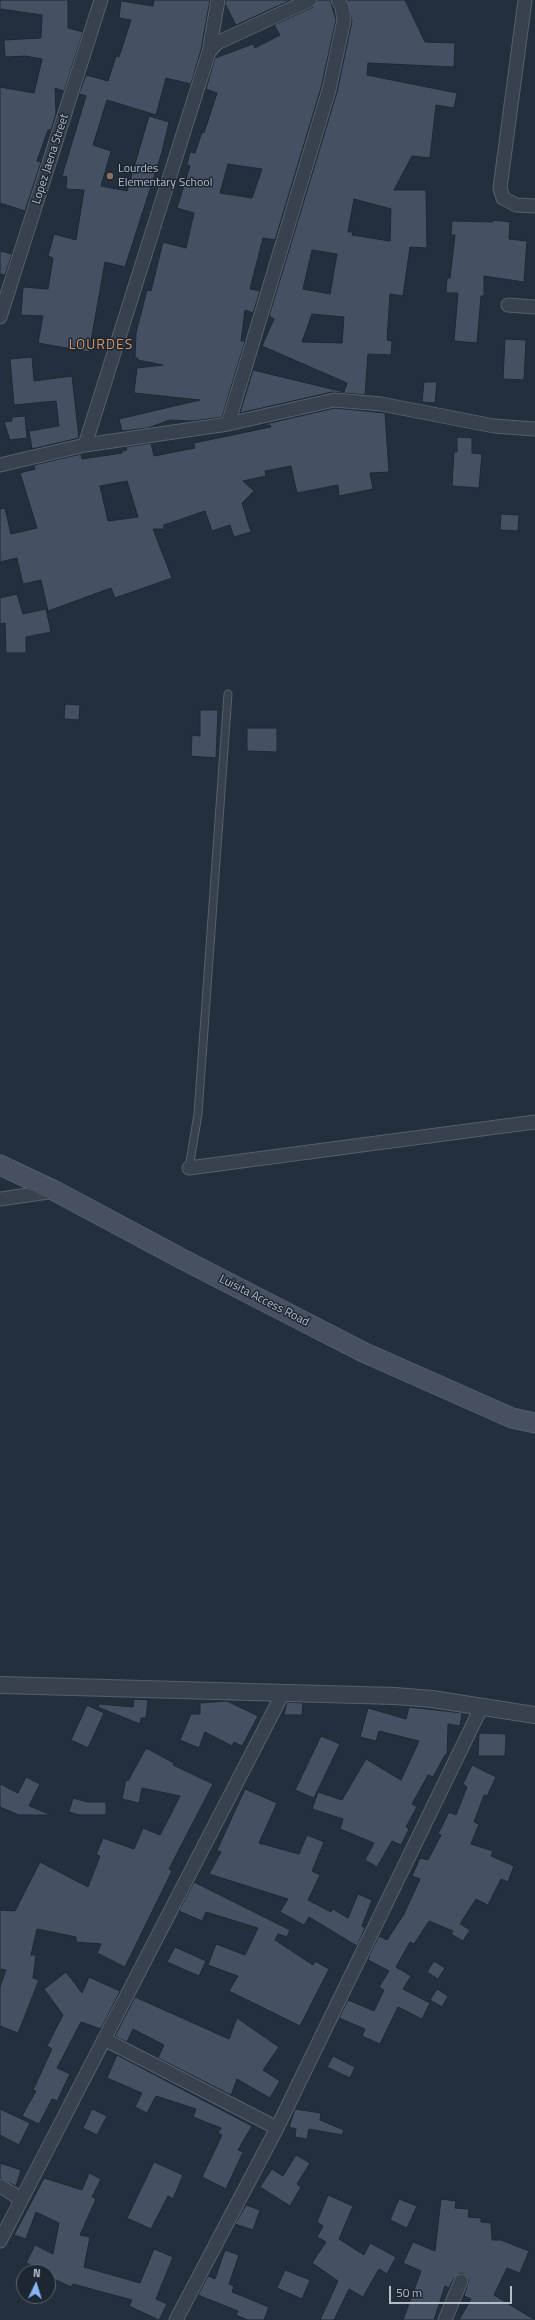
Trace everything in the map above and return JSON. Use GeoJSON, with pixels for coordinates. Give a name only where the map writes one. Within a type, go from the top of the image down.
{"type":"FeatureCollection","features":[{"type":"Feature","properties":{"kind":"main road","name":"Luisita Access Road"},"geometry":{"type":"LineString","coordinates":[[0,1165],[55,1191],[184,1260],[363,1352],[512,1418],[535,1423]]}},
{"type":"Feature","properties":{"kind":"street","name":"Lopez Jaena Street"},"geometry":{"type":"LineString","coordinates":[[0,317],[102,0]]}},
{"type":"Feature","properties":{"kind":"street"},"geometry":{"type":"LineString","coordinates":[[85,445],[208,52],[218,0]]}},
{"type":"Feature","properties":{"kind":"street"},"geometry":{"type":"LineString","coordinates":[[208,52],[217,43],[310,0]]}},
{"type":"Feature","properties":{"kind":"street"},"geometry":{"type":"LineString","coordinates":[[228,424],[329,90],[344,20],[342,7],[338,0]]}},
{"type":"Feature","properties":{"kind":"street"},"geometry":{"type":"LineString","coordinates":[[525,0],[500,188],[503,198],[516,205],[535,206]]}},
{"type":"Feature","properties":{"kind":"street"},"geometry":{"type":"LineString","coordinates":[[508,305],[535,307]]}},
{"type":"Feature","properties":{"kind":"street"},"geometry":{"type":"LineString","coordinates":[[0,465],[85,445],[228,424],[334,400],[381,404],[494,426],[535,429]]}},
{"type":"Feature","properties":{"kind":"street"},"geometry":{"type":"LineString","coordinates":[[189,1168],[535,1122]]}},
{"type":"Feature","properties":{"kind":"street"},"geometry":{"type":"LineString","coordinates":[[0,1199],[55,1191]]}},
{"type":"Feature","properties":{"kind":"street"},"geometry":{"type":"LineString","coordinates":[[0,1685],[395,1696],[482,1706],[535,1715]]}},
{"type":"Feature","properties":{"kind":"street"},"geometry":{"type":"LineString","coordinates":[[0,2241],[104,2039],[178,1900],[283,1694]]}},
{"type":"Feature","properties":{"kind":"street"},"geometry":{"type":"LineString","coordinates":[[176,2320],[277,2128],[482,1706]]}},
{"type":"Feature","properties":{"kind":"street"},"geometry":{"type":"LineString","coordinates":[[104,2039],[277,2128]]}},
{"type":"Feature","properties":{"kind":"street"},"geometry":{"type":"LineString","coordinates":[[0,2186],[21,2199]]}},
{"type":"Feature","properties":{"kind":"street"},"geometry":{"type":"LineString","coordinates":[[445,2320],[461,2281]]}},
{"type":"Feature","properties":{"kind":"lane"},"geometry":{"type":"LineString","coordinates":[[189,1168],[198,1114],[228,694]]}},
{"type":"Feature","properties":{"kind":"building"},"geometry":{"type":"Polygon","coordinates":[[[0,0],[68,0],[68,28],[83,32],[64,91],[55,88],[56,114],[51,130],[48,130],[37,161],[41,162],[25,211],[0,203],[0,87],[34,93],[42,59],[25,56],[5,57],[4,40],[41,38],[42,15],[0,9],[0,0]]]}},
{"type":"Feature","properties":{"kind":"building"},"geometry":{"type":"Polygon","coordinates":[[[154,0],[210,0],[201,50],[191,84],[166,78],[156,115],[107,100],[93,145],[111,151],[101,186],[127,191],[149,116],[169,122],[162,152],[125,267],[105,262],[89,352],[38,343],[43,316],[21,315],[23,287],[48,289],[53,258],[48,256],[54,234],[76,240],[84,190],[66,189],[67,177],[62,176],[86,96],[79,94],[86,75],[108,81],[116,56],[119,57],[131,20],[119,18],[121,1],[153,6],[154,0]]]}},
{"type":"Feature","properties":{"kind":"building"},"geometry":{"type":"Polygon","coordinates":[[[226,0],[291,0],[236,25],[225,4],[226,0]]]}},
{"type":"Feature","properties":{"kind":"building"},"geometry":{"type":"Polygon","coordinates":[[[318,0],[330,0],[336,20],[321,88],[275,240],[263,238],[250,289],[260,291],[253,313],[245,310],[241,341],[245,341],[222,417],[193,421],[170,420],[148,428],[122,431],[119,419],[200,400],[134,393],[137,368],[163,365],[138,360],[138,358],[135,358],[136,333],[147,290],[151,291],[163,242],[186,248],[194,213],[177,208],[190,166],[187,165],[190,152],[195,153],[202,132],[204,133],[217,93],[206,89],[215,58],[253,44],[255,48],[280,35],[274,25],[313,7],[318,0]],[[228,164],[220,193],[252,198],[262,169],[228,164]]]}},
{"type":"Feature","properties":{"kind":"building"},"geometry":{"type":"Polygon","coordinates":[[[347,0],[405,0],[425,42],[455,43],[454,67],[368,63],[367,75],[457,93],[454,108],[436,105],[430,158],[412,156],[394,190],[426,190],[427,248],[410,247],[403,296],[390,294],[387,340],[392,341],[391,355],[368,354],[365,395],[332,392],[240,413],[253,370],[344,392],[347,383],[262,346],[274,319],[269,316],[337,92],[352,21],[347,0]],[[354,199],[348,232],[353,232],[352,235],[390,241],[391,209],[354,199]],[[312,250],[303,289],[330,294],[337,254],[312,250]],[[312,314],[302,342],[342,343],[344,317],[312,314]]]}},
{"type":"Feature","properties":{"kind":"building"},"geometry":{"type":"Polygon","coordinates":[[[493,220],[510,222],[509,239],[527,241],[524,282],[484,276],[484,296],[481,296],[477,343],[454,341],[458,293],[446,293],[447,278],[450,278],[455,235],[451,235],[452,221],[493,222],[493,220]]]}},
{"type":"Feature","properties":{"kind":"building"},"geometry":{"type":"Polygon","coordinates":[[[0,251],[12,254],[5,275],[0,274],[0,251]]]}},
{"type":"Feature","properties":{"kind":"building"},"geometry":{"type":"Polygon","coordinates":[[[505,339],[526,340],[524,380],[503,379],[505,339]]]}},
{"type":"Feature","properties":{"kind":"building"},"geometry":{"type":"Polygon","coordinates":[[[32,357],[34,381],[72,376],[79,438],[32,449],[29,431],[59,426],[56,401],[14,405],[10,359],[32,357]]]}},
{"type":"Feature","properties":{"kind":"building"},"geometry":{"type":"Polygon","coordinates":[[[424,382],[437,382],[435,403],[422,402],[424,382]]]}},
{"type":"Feature","properties":{"kind":"building"},"geometry":{"type":"Polygon","coordinates":[[[335,408],[385,413],[389,472],[370,473],[373,489],[339,496],[338,485],[297,493],[291,466],[265,471],[266,476],[243,481],[254,491],[242,503],[251,532],[234,537],[230,525],[212,531],[205,511],[164,525],[164,529],[153,529],[172,578],[115,598],[111,588],[48,611],[41,580],[23,584],[17,558],[0,562],[0,509],[5,508],[11,534],[37,528],[20,473],[35,469],[34,465],[81,454],[82,459],[122,453],[122,451],[127,450],[126,447],[151,443],[154,456],[195,448],[194,443],[271,427],[270,425],[261,425],[335,408]],[[127,481],[100,486],[108,521],[138,517],[127,481]]]}},
{"type":"Feature","properties":{"kind":"building"},"geometry":{"type":"Polygon","coordinates":[[[25,416],[27,438],[10,440],[4,422],[12,421],[12,417],[25,416]]]}},
{"type":"Feature","properties":{"kind":"building"},"geometry":{"type":"Polygon","coordinates":[[[457,437],[472,438],[472,453],[482,454],[479,488],[452,486],[454,452],[457,452],[457,437]]]}},
{"type":"Feature","properties":{"kind":"building"},"geometry":{"type":"Polygon","coordinates":[[[501,514],[519,515],[518,531],[500,530],[501,514]]]}},
{"type":"Feature","properties":{"kind":"building"},"geometry":{"type":"Polygon","coordinates":[[[17,594],[23,614],[46,609],[51,632],[26,637],[26,653],[6,653],[5,623],[0,624],[0,598],[17,594]]]}},
{"type":"Feature","properties":{"kind":"building"},"geometry":{"type":"Polygon","coordinates":[[[65,704],[80,705],[79,720],[64,719],[65,704]]]}},
{"type":"Feature","properties":{"kind":"building"},"geometry":{"type":"Polygon","coordinates":[[[200,710],[218,710],[216,758],[191,756],[192,735],[200,736],[200,710]]]}},
{"type":"Feature","properties":{"kind":"building"},"geometry":{"type":"Polygon","coordinates":[[[247,728],[277,728],[277,752],[247,751],[247,728]]]}},
{"type":"Feature","properties":{"kind":"building"},"geometry":{"type":"Polygon","coordinates":[[[134,1699],[148,1700],[146,1718],[141,1718],[140,1724],[98,1707],[99,1704],[133,1707],[134,1699]]]}},
{"type":"Feature","properties":{"kind":"building"},"geometry":{"type":"Polygon","coordinates":[[[227,1701],[258,1716],[242,1746],[234,1742],[232,1746],[205,1732],[199,1748],[180,1740],[191,1714],[200,1714],[200,1703],[227,1701]]]}},
{"type":"Feature","properties":{"kind":"building"},"geometry":{"type":"Polygon","coordinates":[[[287,1702],[303,1703],[302,1715],[284,1715],[287,1702]]]}},
{"type":"Feature","properties":{"kind":"building"},"geometry":{"type":"Polygon","coordinates":[[[87,1705],[104,1713],[88,1748],[71,1740],[87,1705]]]}},
{"type":"Feature","properties":{"kind":"building"},"geometry":{"type":"Polygon","coordinates":[[[409,1707],[462,1713],[460,1726],[448,1724],[447,1755],[445,1755],[433,1777],[428,1775],[412,1804],[417,1807],[406,1827],[409,1829],[401,1845],[392,1841],[377,1867],[365,1860],[374,1843],[340,1829],[343,1819],[312,1809],[318,1792],[342,1800],[366,1759],[401,1780],[419,1741],[379,1731],[376,1741],[360,1737],[368,1708],[406,1719],[409,1707]]]}},
{"type":"Feature","properties":{"kind":"building"},"geometry":{"type":"Polygon","coordinates":[[[479,1733],[506,1734],[505,1756],[478,1756],[479,1733]]]}},
{"type":"Feature","properties":{"kind":"building"},"geometry":{"type":"Polygon","coordinates":[[[321,1736],[340,1744],[314,1798],[295,1790],[321,1736]]]}},
{"type":"Feature","properties":{"kind":"building"},"geometry":{"type":"Polygon","coordinates":[[[146,1748],[174,1763],[173,1765],[213,1784],[169,1869],[172,1871],[125,1967],[97,1953],[101,1944],[76,1942],[76,1937],[37,1929],[31,1955],[36,1955],[33,1978],[39,1980],[18,2033],[0,2026],[0,1987],[6,1970],[0,1969],[0,1910],[15,1911],[40,1862],[88,1887],[100,1856],[96,1855],[103,1838],[134,1849],[143,1828],[160,1835],[180,1796],[142,1788],[139,1803],[122,1799],[126,1780],[128,1781],[146,1748]]]}},
{"type":"Feature","properties":{"kind":"building"},"geometry":{"type":"Polygon","coordinates":[[[472,1765],[496,1777],[487,1796],[484,1795],[474,1822],[479,1824],[471,1844],[493,1851],[491,1856],[514,1866],[508,1882],[501,1879],[488,1905],[476,1899],[460,1924],[470,1930],[463,1941],[451,1934],[453,1931],[429,1921],[414,1944],[410,1942],[396,1967],[411,1976],[403,1989],[430,2003],[422,2019],[398,2007],[380,2044],[362,2036],[365,2029],[339,2018],[348,2000],[374,2011],[384,1990],[379,1987],[389,1971],[368,1960],[370,1954],[379,1936],[387,1940],[404,1914],[420,1879],[412,1876],[420,1858],[428,1860],[441,1835],[438,1834],[449,1812],[456,1815],[467,1787],[463,1784],[472,1765]]]}},
{"type":"Feature","properties":{"kind":"building"},"geometry":{"type":"Polygon","coordinates":[[[26,1777],[40,1784],[29,1806],[52,1815],[19,1815],[0,1807],[0,1784],[18,1793],[26,1777]]]}},
{"type":"Feature","properties":{"kind":"building"},"geometry":{"type":"Polygon","coordinates":[[[245,1789],[277,1803],[259,1843],[299,1854],[307,1835],[324,1842],[312,1871],[320,1875],[308,1900],[331,1912],[333,1909],[348,1918],[358,1894],[372,1900],[362,1926],[365,1928],[357,1946],[309,1917],[304,1925],[280,1912],[288,1899],[209,1874],[221,1852],[217,1850],[245,1789]]]}},
{"type":"Feature","properties":{"kind":"building"},"geometry":{"type":"Polygon","coordinates":[[[73,1798],[87,1802],[106,1802],[106,1815],[79,1815],[69,1812],[73,1798]]]}},
{"type":"Feature","properties":{"kind":"building"},"geometry":{"type":"Polygon","coordinates":[[[194,1882],[290,1930],[287,1937],[278,1934],[275,1940],[313,1965],[315,1961],[329,1969],[300,2026],[229,1991],[238,1976],[208,1965],[216,1944],[245,1955],[258,1928],[206,1912],[202,1921],[179,1911],[194,1882]]]}},
{"type":"Feature","properties":{"kind":"building"},"geometry":{"type":"Polygon","coordinates":[[[175,1947],[206,1961],[199,1976],[167,1962],[175,1947]]]}},
{"type":"Feature","properties":{"kind":"building"},"geometry":{"type":"Polygon","coordinates":[[[434,1961],[445,1968],[438,1979],[427,1972],[434,1961]]]}},
{"type":"Feature","properties":{"kind":"building"},"geometry":{"type":"Polygon","coordinates":[[[66,1972],[82,1993],[89,1977],[120,1991],[101,2029],[81,2022],[57,2068],[70,2074],[57,2101],[52,2099],[39,2124],[22,2116],[36,2091],[33,2090],[52,2049],[47,2046],[63,2015],[44,1989],[66,1972]]]}},
{"type":"Feature","properties":{"kind":"building"},"geometry":{"type":"Polygon","coordinates":[[[437,1989],[448,1996],[442,2007],[430,2000],[437,1989]]]}},
{"type":"Feature","properties":{"kind":"building"},"geometry":{"type":"Polygon","coordinates":[[[135,1997],[229,2039],[237,2018],[279,2047],[263,2070],[280,2081],[270,2098],[237,2079],[231,2095],[158,2058],[164,2045],[133,2029],[127,2042],[115,2036],[135,1997]]]}},
{"type":"Feature","properties":{"kind":"building"},"geometry":{"type":"Polygon","coordinates":[[[117,2055],[252,2126],[238,2150],[243,2152],[226,2189],[202,2177],[222,2135],[218,2133],[221,2128],[193,2117],[196,2109],[156,2096],[147,2113],[135,2107],[142,2093],[107,2078],[117,2055]]]}},
{"type":"Feature","properties":{"kind":"building"},"geometry":{"type":"Polygon","coordinates":[[[333,2056],[355,2067],[350,2078],[327,2067],[333,2056]]]}},
{"type":"Feature","properties":{"kind":"building"},"geometry":{"type":"Polygon","coordinates":[[[0,2109],[30,2123],[19,2145],[0,2135],[0,2109]]]}},
{"type":"Feature","properties":{"kind":"building"},"geometry":{"type":"Polygon","coordinates":[[[92,2109],[107,2116],[97,2135],[83,2128],[92,2109]]]}},
{"type":"Feature","properties":{"kind":"building"},"geometry":{"type":"Polygon","coordinates":[[[295,2109],[321,2113],[320,2120],[344,2130],[342,2135],[309,2129],[307,2139],[295,2137],[296,2129],[289,2127],[295,2109]]]}},
{"type":"Feature","properties":{"kind":"building"},"geometry":{"type":"Polygon","coordinates":[[[296,2155],[310,2163],[297,2184],[301,2187],[290,2206],[260,2187],[272,2169],[283,2176],[296,2155]]]}},
{"type":"Feature","properties":{"kind":"building"},"geometry":{"type":"Polygon","coordinates":[[[154,2162],[183,2175],[173,2199],[168,2196],[151,2229],[127,2218],[154,2162]]]}},
{"type":"Feature","properties":{"kind":"building"},"geometry":{"type":"Polygon","coordinates":[[[0,2163],[21,2170],[16,2186],[0,2178],[0,2163]]]}},
{"type":"Feature","properties":{"kind":"building"},"geometry":{"type":"Polygon","coordinates":[[[89,2173],[101,2179],[92,2197],[96,2199],[80,2235],[90,2237],[84,2267],[140,2283],[154,2249],[173,2257],[156,2299],[167,2304],[159,2320],[129,2306],[132,2300],[73,2284],[71,2287],[56,2280],[56,2264],[26,2263],[35,2245],[53,2254],[59,2223],[36,2212],[26,2239],[14,2235],[44,2178],[82,2190],[89,2173]]]}},
{"type":"Feature","properties":{"kind":"building"},"geometry":{"type":"Polygon","coordinates":[[[328,2195],[353,2206],[339,2239],[364,2255],[370,2243],[396,2257],[387,2274],[379,2269],[363,2297],[349,2289],[334,2320],[320,2320],[338,2281],[312,2263],[326,2242],[317,2237],[323,2226],[317,2222],[328,2195]]]}},
{"type":"Feature","properties":{"kind":"building"},"geometry":{"type":"Polygon","coordinates":[[[399,2199],[417,2206],[407,2228],[390,2220],[399,2199]]]}},
{"type":"Feature","properties":{"kind":"building"},"geometry":{"type":"Polygon","coordinates":[[[441,2199],[456,2201],[455,2208],[469,2209],[468,2217],[481,2218],[481,2222],[491,2223],[492,2240],[501,2240],[529,2251],[520,2273],[507,2268],[494,2295],[535,2320],[459,2320],[471,2299],[464,2296],[469,2280],[464,2274],[460,2273],[454,2278],[449,2288],[445,2286],[434,2320],[403,2320],[421,2271],[403,2263],[413,2242],[435,2251],[441,2199]]]}},
{"type":"Feature","properties":{"kind":"building"},"geometry":{"type":"Polygon","coordinates":[[[246,2205],[260,2210],[253,2230],[235,2224],[246,2205]]]}},
{"type":"Feature","properties":{"kind":"building"},"geometry":{"type":"Polygon","coordinates":[[[225,2250],[239,2255],[229,2284],[234,2286],[232,2292],[269,2307],[264,2320],[248,2320],[236,2315],[238,2311],[198,2295],[208,2276],[215,2279],[225,2250]]]}},
{"type":"Feature","properties":{"kind":"building"},"geometry":{"type":"Polygon","coordinates":[[[285,2270],[310,2280],[302,2299],[277,2288],[285,2270]]]}},
{"type":"Feature","properties":{"kind":"place","name":"Lourdes Elementary School"},"geometry":{"type":"Point","coordinates":[110,176]}},
{"type":"Feature","properties":{"kind":"district","name":"LOURDES"},"geometry":{"type":"Point","coordinates":[101,346]}}]}
